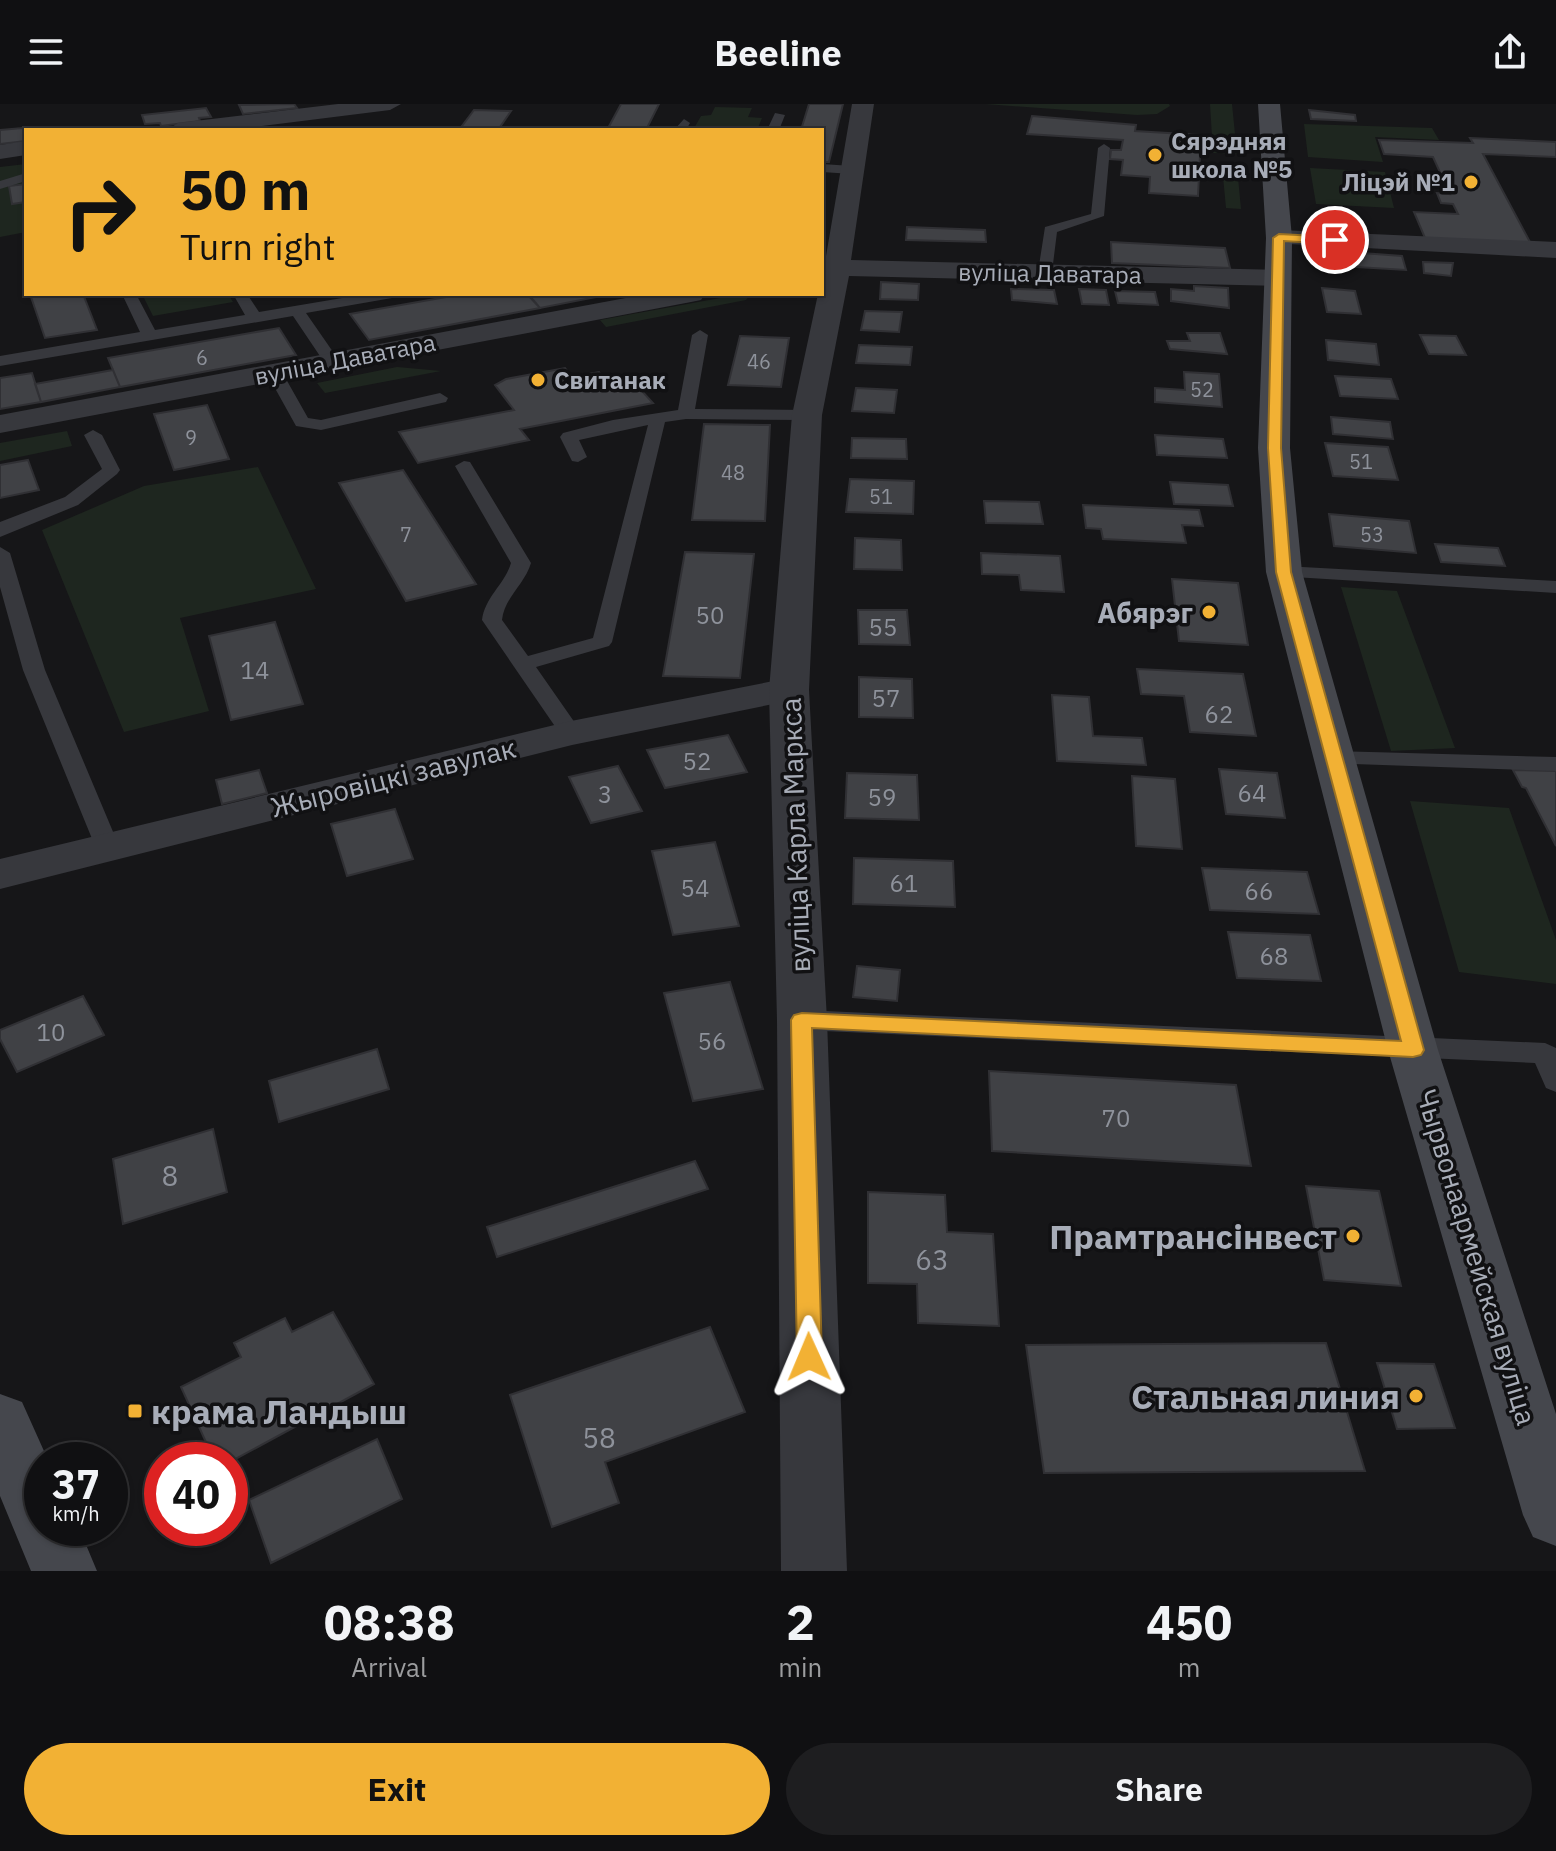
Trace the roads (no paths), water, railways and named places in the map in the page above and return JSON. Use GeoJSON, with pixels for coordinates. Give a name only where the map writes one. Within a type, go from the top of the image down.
{"type":"FeatureCollection","features":[{"type":"Feature","properties":{"kind":"main road","name":"Чырвонаармейская вуліца"},"geometry":{"type":"LineString","coordinates":[[1269,104],[1279,238],[1274,448],[1284,572],[1413,1050],[1556,1515]]}},
{"type":"Feature","properties":{"kind":"main road"},"geometry":{"type":"LineString","coordinates":[[0,1422],[24,1477]]}},
{"type":"Feature","properties":{"kind":"main road"},"geometry":{"type":"LineString","coordinates":[[54,1546],[64,1571]]}},
{"type":"Feature","properties":{"kind":"street"},"geometry":{"type":"LineString","coordinates":[[194,128],[390,104]]}},
{"type":"Feature","properties":{"kind":"street","name":"вуліца Карла Маркса"},"geometry":{"type":"LineString","coordinates":[[814,1571],[802,1020],[789,690],[807,415],[829,269],[852,170],[863,104]]}},
{"type":"Feature","properties":{"kind":"street"},"geometry":{"type":"LineString","coordinates":[[0,152],[24,148]]}},
{"type":"Feature","properties":{"kind":"street"},"geometry":{"type":"LineString","coordinates":[[1279,238],[1556,250]]}},
{"type":"Feature","properties":{"kind":"street","name":"вуліца Даватара"},"geometry":{"type":"LineString","coordinates":[[829,269],[1278,278]]}},
{"type":"Feature","properties":{"kind":"street","name":"вуліца Даватара"},"geometry":{"type":"LineString","coordinates":[[0,424],[680,296]]}},
{"type":"Feature","properties":{"kind":"street","name":"Жыровіцкі завулак"},"geometry":{"type":"LineString","coordinates":[[0,874],[571,733],[789,690]]}},
{"type":"Feature","properties":{"kind":"lane"},"geometry":{"type":"LineString","coordinates":[[774,128],[779,115]]}},
{"type":"Feature","properties":{"kind":"lane"},"geometry":{"type":"LineString","coordinates":[[1045,272],[1050,230],[1097,216],[1104,148]]}},
{"type":"Feature","properties":{"kind":"lane"},"geometry":{"type":"LineString","coordinates":[[824,168],[852,170]]}},
{"type":"Feature","properties":{"kind":"lane"},"geometry":{"type":"LineString","coordinates":[[0,185],[24,178]]}},
{"type":"Feature","properties":{"kind":"lane"},"geometry":{"type":"LineString","coordinates":[[130,296],[150,336]]}},
{"type":"Feature","properties":{"kind":"lane"},"geometry":{"type":"LineString","coordinates":[[241,296],[255,318]]}},
{"type":"Feature","properties":{"kind":"lane"},"geometry":{"type":"LineString","coordinates":[[0,361],[372,296]]}},
{"type":"Feature","properties":{"kind":"lane"},"geometry":{"type":"LineString","coordinates":[[297,311],[332,362]]}},
{"type":"Feature","properties":{"kind":"lane"},"geometry":{"type":"LineString","coordinates":[[686,414],[700,335]]}},
{"type":"Feature","properties":{"kind":"lane"},"geometry":{"type":"LineString","coordinates":[[274,372],[302,422],[308,425],[321,425],[440,398]]}},
{"type":"Feature","properties":{"kind":"lane"},"geometry":{"type":"LineString","coordinates":[[578,457],[569,437],[658,418],[686,414],[807,415]]}},
{"type":"Feature","properties":{"kind":"lane"},"geometry":{"type":"LineString","coordinates":[[523,664],[602,642],[658,418]]}},
{"type":"Feature","properties":{"kind":"lane"},"geometry":{"type":"LineString","coordinates":[[0,531],[10,523],[66,504],[102,480],[111,470],[93,435]]}},
{"type":"Feature","properties":{"kind":"lane"},"geometry":{"type":"LineString","coordinates":[[464,466],[521,563],[519,574],[492,612],[492,620],[571,733]]}},
{"type":"Feature","properties":{"kind":"lane"},"geometry":{"type":"LineString","coordinates":[[0,553],[34,670],[107,846]]}},
{"type":"Feature","properties":{"kind":"lane"},"geometry":{"type":"LineString","coordinates":[[1284,572],[1556,587]]}},
{"type":"Feature","properties":{"kind":"lane"},"geometry":{"type":"LineString","coordinates":[[1333,758],[1556,764]]}},
{"type":"Feature","properties":{"kind":"lane"},"geometry":{"type":"LineString","coordinates":[[802,1020],[1413,1050],[1545,1053],[1556,1081]]}},
{"type":"Feature","properties":{"kind":"place","name":"Сярэдняя школа №5"},"geometry":{"type":"Point","coordinates":[1155,155]}},
{"type":"Feature","properties":{"kind":"place","name":"Ліцэй №1"},"geometry":{"type":"Point","coordinates":[1471,182]}},
{"type":"Feature","properties":{"kind":"place","name":"Свитанак"},"geometry":{"type":"Point","coordinates":[538,380]}},
{"type":"Feature","properties":{"kind":"place","name":"Абярэг"},"geometry":{"type":"Point","coordinates":[1209,612]}},
{"type":"Feature","properties":{"kind":"place","name":"Прамтрансінвест"},"geometry":{"type":"Point","coordinates":[1353,1236]}},
{"type":"Feature","properties":{"kind":"place","name":"Стальная линия"},"geometry":{"type":"Point","coordinates":[1416,1396]}},
{"type":"Feature","properties":{"kind":"place","name":"крама Ландыш"},"geometry":{"type":"Point","coordinates":[135,1411]}}]}
